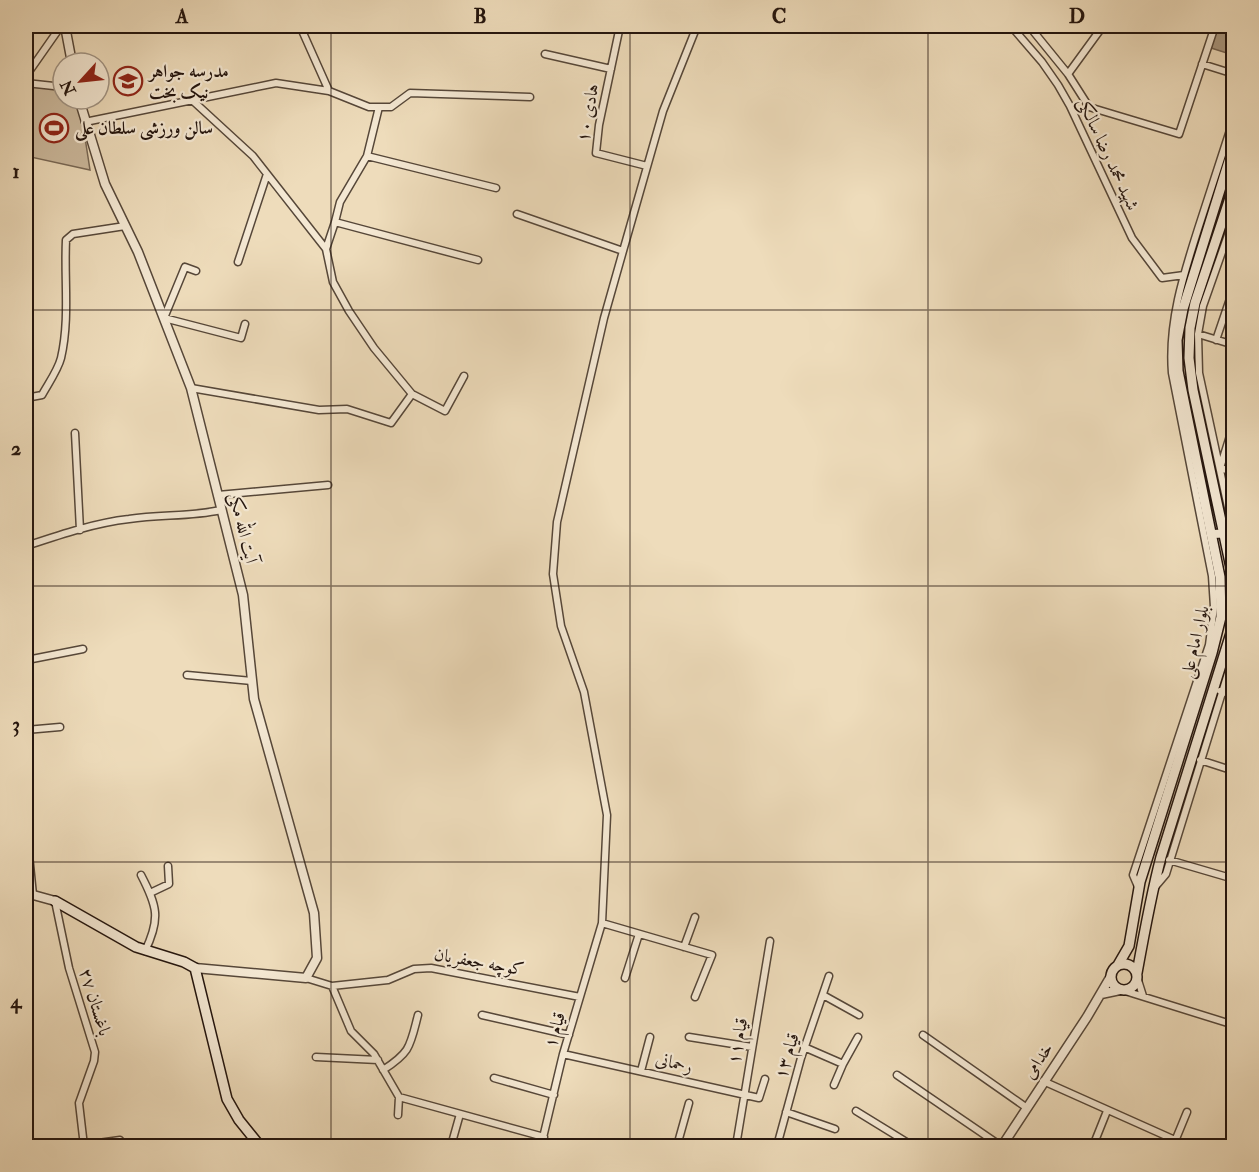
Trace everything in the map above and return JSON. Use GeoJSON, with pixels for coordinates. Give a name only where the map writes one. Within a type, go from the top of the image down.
{"type":"FeatureCollection","features":[{"type":"Feature","properties":{"kind":"main road","name":"بلوار امام علی"},"geometry":{"type":"LineString","coordinates":[[1118,965],[1129,946],[1139,889],[1221,617],[1221,577],[1178,371],[1178,340],[1183,309],[1233,146]]}},
{"type":"Feature","properties":{"kind":"main road","name":"بلوار امام علی"},"geometry":{"type":"LineString","coordinates":[[1137,975],[1151,893],[1218,690],[1231,633],[1233,577],[1231,533],[1193,390],[1189,348],[1195,303],[1233,186]]}},
{"type":"Feature","properties":{"kind":"main road"},"geometry":{"type":"LineString","coordinates":[[1139,889],[1151,893]]}},
{"type":"Feature","properties":{"kind":"main road"},"geometry":{"type":"LineString","coordinates":[[55,901],[145,951],[184,962],[195,968],[227,1099],[239,1120],[260,1146]]}},
{"type":"Feature","properties":{"kind":"main road"},"geometry":{"type":"LineString","coordinates":[[1126,964],[1132,967],[1137,975],[1136,983],[1131,988],[1122,990],[1113,985],[1111,976],[1118,965],[1126,964]]}},
{"type":"Feature","properties":{"kind":"street"},"geometry":{"type":"LineString","coordinates":[[63,26],[69,51]]}},
{"type":"Feature","properties":{"kind":"street"},"geometry":{"type":"LineString","coordinates":[[26,76],[63,26]]}},
{"type":"Feature","properties":{"kind":"street"},"geometry":{"type":"LineString","coordinates":[[300,26],[329,91]]}},
{"type":"Feature","properties":{"kind":"street","name":"هادی ۱۰"},"geometry":{"type":"LineString","coordinates":[[620,26],[599,124],[596,153],[647,166]]}},
{"type":"Feature","properties":{"kind":"street","name":"قیام ۱"},"geometry":{"type":"LineString","coordinates":[[542,1146],[563,1054],[602,923],[607,815],[584,692],[561,626],[553,574],[557,522],[604,318],[663,111],[697,26]]}},
{"type":"Feature","properties":{"kind":"street","name":"شهید محمد رضا سالکی"},"geometry":{"type":"LineString","coordinates":[[1011,26],[1042,62],[1070,106],[1132,238],[1162,278],[1184,275]]}},
{"type":"Feature","properties":{"kind":"street"},"geometry":{"type":"LineString","coordinates":[[1029,26],[1068,74],[1089,107],[1179,134],[1215,26]]}},
{"type":"Feature","properties":{"kind":"street"},"geometry":{"type":"LineString","coordinates":[[1068,74],[1103,26]]}},
{"type":"Feature","properties":{"kind":"street"},"geometry":{"type":"LineString","coordinates":[[545,54],[611,69]]}},
{"type":"Feature","properties":{"kind":"street"},"geometry":{"type":"LineString","coordinates":[[1202,64],[1233,74]]}},
{"type":"Feature","properties":{"kind":"street"},"geometry":{"type":"LineString","coordinates":[[85,122],[276,82],[329,91],[369,107],[391,107],[410,93],[530,97]]}},
{"type":"Feature","properties":{"kind":"street"},"geometry":{"type":"LineString","coordinates":[[26,83],[51,86]]}},
{"type":"Feature","properties":{"kind":"street"},"geometry":{"type":"LineString","coordinates":[[192,100],[253,156],[326,249],[333,282],[349,312],[374,348],[412,394],[445,411],[464,376]]}},
{"type":"Feature","properties":{"kind":"street"},"geometry":{"type":"LineString","coordinates":[[326,249],[340,202],[367,156],[379,107]]}},
{"type":"Feature","properties":{"kind":"street","name":"آیت الله مکی"},"geometry":{"type":"LineString","coordinates":[[82,111],[105,184],[138,252],[191,388],[243,596],[254,699],[315,913],[317,958],[306,978]]}},
{"type":"Feature","properties":{"kind":"street"},"geometry":{"type":"LineString","coordinates":[[1198,688],[1209,645],[1214,607],[1212,576],[1172,374],[1170,349],[1173,323],[1184,275],[1233,118]]}},
{"type":"Feature","properties":{"kind":"street"},"geometry":{"type":"LineString","coordinates":[[367,156],[496,188]]}},
{"type":"Feature","properties":{"kind":"street"},"geometry":{"type":"LineString","coordinates":[[238,262],[267,174]]}},
{"type":"Feature","properties":{"kind":"street"},"geometry":{"type":"LineString","coordinates":[[517,214],[623,251]]}},
{"type":"Feature","properties":{"kind":"street"},"geometry":{"type":"LineString","coordinates":[[1213,534],[1231,533],[1220,468],[1199,373],[1198,334],[1203,306],[1233,218]]}},
{"type":"Feature","properties":{"kind":"street"},"geometry":{"type":"LineString","coordinates":[[335,222],[478,260]]}},
{"type":"Feature","properties":{"kind":"street"},"geometry":{"type":"LineString","coordinates":[[26,398],[42,395],[61,360],[67,308],[64,276],[66,240],[73,234],[125,226]]}},
{"type":"Feature","properties":{"kind":"street"},"geometry":{"type":"LineString","coordinates":[[196,271],[185,267],[164,318],[241,338],[245,324]]}},
{"type":"Feature","properties":{"kind":"street"},"geometry":{"type":"LineString","coordinates":[[1216,340],[1233,287]]}},
{"type":"Feature","properties":{"kind":"street"},"geometry":{"type":"LineString","coordinates":[[1198,334],[1233,345]]}},
{"type":"Feature","properties":{"kind":"street"},"geometry":{"type":"LineString","coordinates":[[191,388],[319,410],[347,410],[391,423],[412,394]]}},
{"type":"Feature","properties":{"kind":"street"},"geometry":{"type":"LineString","coordinates":[[1220,468],[1233,423]]}},
{"type":"Feature","properties":{"kind":"street"},"geometry":{"type":"LineString","coordinates":[[75,433],[80,530]]}},
{"type":"Feature","properties":{"kind":"street"},"geometry":{"type":"LineString","coordinates":[[1220,468],[1233,472]]}},
{"type":"Feature","properties":{"kind":"street"},"geometry":{"type":"LineString","coordinates":[[218,495],[328,485]]}},
{"type":"Feature","properties":{"kind":"street"},"geometry":{"type":"LineString","coordinates":[[26,546],[131,518],[196,516],[222,510]]}},
{"type":"Feature","properties":{"kind":"street"},"geometry":{"type":"LineString","coordinates":[[26,616],[26,663],[83,649]]}},
{"type":"Feature","properties":{"kind":"street"},"geometry":{"type":"LineString","coordinates":[[1151,893],[1166,874],[1218,690],[1233,654]]}},
{"type":"Feature","properties":{"kind":"street"},"geometry":{"type":"LineString","coordinates":[[187,675],[252,681]]}},
{"type":"Feature","properties":{"kind":"street"},"geometry":{"type":"LineString","coordinates":[[1218,690],[1233,695]]}},
{"type":"Feature","properties":{"kind":"street"},"geometry":{"type":"LineString","coordinates":[[26,730],[60,727]]}},
{"type":"Feature","properties":{"kind":"street"},"geometry":{"type":"LineString","coordinates":[[1200,759],[1233,771]]}},
{"type":"Feature","properties":{"kind":"street"},"geometry":{"type":"LineString","coordinates":[[26,825],[29,894],[55,901]]}},
{"type":"Feature","properties":{"kind":"street"},"geometry":{"type":"LineString","coordinates":[[1169,860],[1233,879]]}},
{"type":"Feature","properties":{"kind":"street"},"geometry":{"type":"LineString","coordinates":[[150,893],[169,884],[168,866]]}},
{"type":"Feature","properties":{"kind":"street"},"geometry":{"type":"LineString","coordinates":[[141,875],[150,893],[156,923],[145,951]]}},
{"type":"Feature","properties":{"kind":"street","name":"باغستان ۲۷"},"geometry":{"type":"LineString","coordinates":[[55,901],[69,968],[95,1052],[79,1103],[84,1146]]}},
{"type":"Feature","properties":{"kind":"street"},"geometry":{"type":"LineString","coordinates":[[684,947],[695,917]]}},
{"type":"Feature","properties":{"kind":"street"},"geometry":{"type":"LineString","coordinates":[[602,923],[711,955],[695,997]]}},
{"type":"Feature","properties":{"kind":"street"},"geometry":{"type":"LineString","coordinates":[[625,978],[639,934]]}},
{"type":"Feature","properties":{"kind":"street","name":"قیام ۱۱"},"geometry":{"type":"LineString","coordinates":[[736,1146],[770,941]]}},
{"type":"Feature","properties":{"kind":"street","name":"کوچه جعفریان"},"geometry":{"type":"LineString","coordinates":[[195,968],[306,978],[332,986],[388,980],[414,969],[431,968],[580,997]]}},
{"type":"Feature","properties":{"kind":"street"},"geometry":{"type":"LineString","coordinates":[[1137,975],[1143,996]]}},
{"type":"Feature","properties":{"kind":"street","name":"قیام ۱۳"},"geometry":{"type":"LineString","coordinates":[[777,1146],[804,1047],[829,976]]}},
{"type":"Feature","properties":{"kind":"street","name":"خدامی"},"geometry":{"type":"LineString","coordinates":[[1001,1146],[1111,976]]}},
{"type":"Feature","properties":{"kind":"street"},"geometry":{"type":"LineString","coordinates":[[332,986],[351,1031],[374,1054],[399,1097],[398,1115]]}},
{"type":"Feature","properties":{"kind":"street"},"geometry":{"type":"LineString","coordinates":[[1101,994],[1122,990],[1233,1024]]}},
{"type":"Feature","properties":{"kind":"street"},"geometry":{"type":"LineString","coordinates":[[823,995],[859,1015]]}},
{"type":"Feature","properties":{"kind":"street"},"geometry":{"type":"LineString","coordinates":[[383,1070],[401,1059],[409,1048],[418,1015]]}},
{"type":"Feature","properties":{"kind":"street"},"geometry":{"type":"LineString","coordinates":[[482,1015],[569,1035]]}},
{"type":"Feature","properties":{"kind":"street"},"geometry":{"type":"LineString","coordinates":[[923,1035],[1027,1108]]}},
{"type":"Feature","properties":{"kind":"street"},"geometry":{"type":"LineString","coordinates":[[641,1071],[650,1037]]}},
{"type":"Feature","properties":{"kind":"street"},"geometry":{"type":"LineString","coordinates":[[689,1037],[752,1047]]}},
{"type":"Feature","properties":{"kind":"street"},"geometry":{"type":"LineString","coordinates":[[834,1085],[858,1037]]}},
{"type":"Feature","properties":{"kind":"street"},"geometry":{"type":"LineString","coordinates":[[804,1047],[843,1064]]}},
{"type":"Feature","properties":{"kind":"street","name":"رحمانی"},"geometry":{"type":"LineString","coordinates":[[563,1054],[744,1094]]}},
{"type":"Feature","properties":{"kind":"street"},"geometry":{"type":"LineString","coordinates":[[316,1057],[378,1060]]}},
{"type":"Feature","properties":{"kind":"street"},"geometry":{"type":"LineString","coordinates":[[897,1075],[1001,1146]]}},
{"type":"Feature","properties":{"kind":"street"},"geometry":{"type":"LineString","coordinates":[[494,1078],[554,1095]]}},
{"type":"Feature","properties":{"kind":"street"},"geometry":{"type":"LineString","coordinates":[[744,1094],[759,1098],[765,1079]]}},
{"type":"Feature","properties":{"kind":"street"},"geometry":{"type":"LineString","coordinates":[[1043,1081],[1174,1143],[1187,1112]]}},
{"type":"Feature","properties":{"kind":"street"},"geometry":{"type":"LineString","coordinates":[[399,1097],[544,1137]]}},
{"type":"Feature","properties":{"kind":"street"},"geometry":{"type":"LineString","coordinates":[[690,1102],[677,1145],[692,1146]]}},
{"type":"Feature","properties":{"kind":"street"},"geometry":{"type":"LineString","coordinates":[[856,1111],[913,1146]]}},
{"type":"Feature","properties":{"kind":"street"},"geometry":{"type":"LineString","coordinates":[[1093,1146],[1107,1111]]}},
{"type":"Feature","properties":{"kind":"street"},"geometry":{"type":"LineString","coordinates":[[786,1112],[835,1129]]}},
{"type":"Feature","properties":{"kind":"street"},"geometry":{"type":"LineString","coordinates":[[452,1146],[460,1114]]}},
{"type":"Feature","properties":{"kind":"street"},"geometry":{"type":"LineString","coordinates":[[84,1146],[120,1140]]}},
{"type":"Feature","properties":{"kind":"shaded area"},"geometry":{"type":"Polygon","coordinates":[[[1218,26],[1233,26],[1233,55],[1211,48],[1218,26]]]}},
{"type":"Feature","properties":{"kind":"shaded area","name":"سالن ورزشی سلطان علی"},"geometry":{"type":"Polygon","coordinates":[[[26,87],[51,88],[51,111],[81,111],[90,170],[26,156],[26,87]]]}},
{"type":"Feature","properties":{"kind":"place","name":"مدرسه جواهر نیک بخت"},"geometry":{"type":"Point","coordinates":[128,81]}},
{"type":"Feature","properties":{"kind":"place","name":"سالن ورزشی سلطان علی"},"geometry":{"type":"Point","coordinates":[54,128]}}]}
